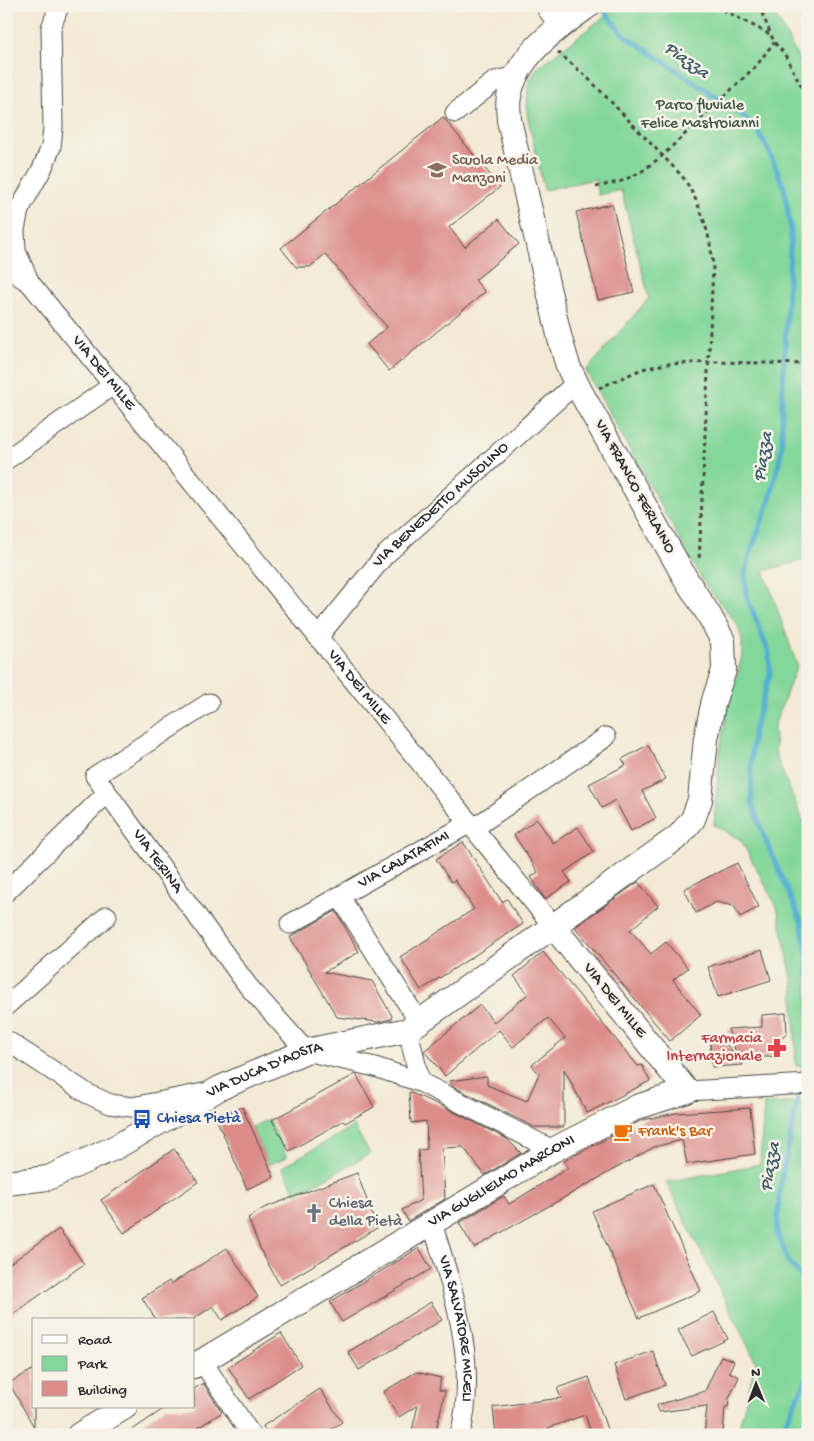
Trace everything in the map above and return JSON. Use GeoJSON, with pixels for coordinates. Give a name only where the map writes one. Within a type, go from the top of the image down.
{"type":"FeatureCollection","features":[{"type":"Feature","properties":{"kind":"main road","name":"VIA FRANCO FERLAINO"},"geometry":{"type":"LineString","coordinates":[[413,1026],[679,836],[693,820],[700,800],[708,728],[714,700],[724,670],[723,641],[709,615],[687,582],[586,386],[568,366],[560,339],[509,120],[508,98],[516,76],[530,56],[567,21]]}},
{"type":"Feature","properties":{"kind":"main road","name":"VIA DEI MILLE"},"geometry":{"type":"LineString","coordinates":[[553,926],[688,1091]]}},
{"type":"Feature","properties":{"kind":"main road"},"geometry":{"type":"LineString","coordinates":[[306,1051],[413,1026]]}},
{"type":"Feature","properties":{"kind":"main road","name":"VIA DUCA D'AOSTA"},"geometry":{"type":"LineString","coordinates":[[216,1090],[306,1051]]}},
{"type":"Feature","properties":{"kind":"main road"},"geometry":{"type":"LineString","coordinates":[[6,1183],[48,1178],[116,1147],[216,1090]]}},
{"type":"Feature","properties":{"kind":"main road","name":"VIA GUGLIELMO MARCONI"},"geometry":{"type":"LineString","coordinates":[[198,1363],[553,1150],[637,1107],[688,1091]]}},
{"type":"Feature","properties":{"kind":"main road"},"geometry":{"type":"LineString","coordinates":[[79,1435],[123,1408]]}},
{"type":"Feature","properties":{"kind":"street"},"geometry":{"type":"LineString","coordinates":[[30,283],[16,251],[13,213],[42,169],[51,147],[51,28],[58,6]]}},
{"type":"Feature","properties":{"kind":"street"},"geometry":{"type":"LineString","coordinates":[[545,6],[567,21]]}},
{"type":"Feature","properties":{"kind":"street"},"geometry":{"type":"LineString","coordinates":[[455,113],[495,81],[516,76]]}},
{"type":"Feature","properties":{"kind":"street"},"geometry":{"type":"LineString","coordinates":[[6,267],[30,283]]}},
{"type":"Feature","properties":{"kind":"street","name":"VIA DEI MILLE"},"geometry":{"type":"LineString","coordinates":[[30,283],[553,926]]}},
{"type":"Feature","properties":{"kind":"street"},"geometry":{"type":"LineString","coordinates":[[6,460],[113,385]]}},
{"type":"Feature","properties":{"kind":"street","name":"VIA BENEDETTO MUSOLINO"},"geometry":{"type":"LineString","coordinates":[[318,637],[384,556],[586,386]]}},
{"type":"Feature","properties":{"kind":"street","name":"VIA TERINA"},"geometry":{"type":"LineString","coordinates":[[209,703],[95,776],[248,986],[306,1051]]}},
{"type":"Feature","properties":{"kind":"street","name":"VIA CALATAFIMI"},"geometry":{"type":"LineString","coordinates":[[290,924],[472,826],[606,737]]}},
{"type":"Feature","properties":{"kind":"street"},"geometry":{"type":"LineString","coordinates":[[6,892],[107,793]]}},
{"type":"Feature","properties":{"kind":"street","name":"VIA CALATAFIMI"},"geometry":{"type":"LineString","coordinates":[[340,896],[413,1026],[420,1082]]}},
{"type":"Feature","properties":{"kind":"street"},"geometry":{"type":"LineString","coordinates":[[6,1006],[107,916]]}},
{"type":"Feature","properties":{"kind":"street","name":"VIA DUCA D'AOSTA"},"geometry":{"type":"LineString","coordinates":[[6,1040],[88,1094],[110,1104],[132,1107],[216,1090]]}},
{"type":"Feature","properties":{"kind":"street","name":"VIA DUCA D'AOSTA"},"geometry":{"type":"LineString","coordinates":[[306,1051],[375,1067],[420,1082],[553,1150]]}},
{"type":"Feature","properties":{"kind":"street","name":"VIA GUGLIELMO MARCONI"},"geometry":{"type":"LineString","coordinates":[[688,1091],[808,1084]]}},
{"type":"Feature","properties":{"kind":"street","name":"VIA SALVATORE MICELI"},"geometry":{"type":"LineString","coordinates":[[432,1223],[452,1288],[463,1340],[467,1394],[465,1416],[460,1435]]}},
{"type":"Feature","properties":{"kind":"street"},"geometry":{"type":"LineString","coordinates":[[198,1363],[251,1435]]}},
{"type":"Feature","properties":{"kind":"path"},"geometry":{"type":"LineString","coordinates":[[716,6],[770,34]]}},
{"type":"Feature","properties":{"kind":"path"},"geometry":{"type":"LineString","coordinates":[[759,6],[774,42],[784,53],[808,99]]}},
{"type":"Feature","properties":{"kind":"path"},"geometry":{"type":"LineString","coordinates":[[567,21],[592,82],[682,176],[692,189],[698,202],[712,254],[713,267],[699,563]]}},
{"type":"Feature","properties":{"kind":"path"},"geometry":{"type":"LineString","coordinates":[[596,187],[622,181],[641,172],[662,156],[757,65],[774,42]]}},
{"type":"Feature","properties":{"kind":"path"},"geometry":{"type":"LineString","coordinates":[[586,386],[642,369],[666,364],[709,362],[808,364]]}},
{"type":"Feature","properties":{"kind":"green space","name":"Parco fluviale Felice Mastroianni"},"geometry":{"type":"Polygon","coordinates":[[[618,6],[771,6],[808,77],[808,559],[764,571],[797,665],[774,726],[776,757],[808,832],[808,1066],[796,1066],[793,983],[777,907],[741,840],[714,825],[720,749],[727,712],[742,656],[742,639],[737,624],[704,583],[586,371],[649,298],[621,190],[598,195],[595,179],[544,190],[527,114],[528,86],[536,69],[618,6]]]}},
{"type":"Feature","properties":{"kind":"green space"},"geometry":{"type":"Polygon","coordinates":[[[808,1102],[808,1429],[805,1435],[737,1435],[756,1362],[666,1182],[760,1164],[764,1104],[808,1102]]]}},
{"type":"Feature","properties":{"kind":"green space"},"geometry":{"type":"Polygon","coordinates":[[[269,1119],[287,1157],[268,1165],[252,1127],[269,1119]]]}},
{"type":"Feature","properties":{"kind":"green space"},"geometry":{"type":"Polygon","coordinates":[[[354,1126],[370,1154],[297,1194],[282,1167],[354,1126]]]}},
{"type":"Feature","properties":{"kind":"building"},"geometry":{"type":"Polygon","coordinates":[[[443,117],[500,187],[449,227],[465,247],[499,219],[519,244],[475,280],[485,292],[389,371],[367,344],[387,327],[325,254],[310,267],[296,267],[281,248],[443,117]]]}},
{"type":"Feature","properties":{"kind":"building"},"geometry":{"type":"Polygon","coordinates":[[[612,204],[634,292],[598,300],[576,212],[612,204]]]}},
{"type":"Feature","properties":{"kind":"building"},"geometry":{"type":"Polygon","coordinates":[[[648,745],[666,779],[642,791],[656,818],[631,831],[615,800],[602,808],[589,784],[626,765],[622,759],[648,745]]]}},
{"type":"Feature","properties":{"kind":"building"},"geometry":{"type":"Polygon","coordinates":[[[537,819],[553,843],[578,827],[594,852],[564,872],[571,882],[545,899],[531,877],[538,872],[514,835],[537,819]]]}},
{"type":"Feature","properties":{"kind":"building"},"geometry":{"type":"Polygon","coordinates":[[[463,842],[502,902],[507,899],[523,924],[421,990],[400,957],[474,909],[455,880],[451,882],[436,859],[463,842]]]}},
{"type":"Feature","properties":{"kind":"building"},"geometry":{"type":"Polygon","coordinates":[[[737,863],[759,907],[740,917],[734,906],[716,902],[696,913],[684,889],[737,863]]]}},
{"type":"Feature","properties":{"kind":"building"},"geometry":{"type":"Polygon","coordinates":[[[638,882],[658,906],[630,930],[651,954],[666,942],[688,968],[673,980],[701,1015],[670,1041],[575,927],[638,882]]]}},
{"type":"Feature","properties":{"kind":"building"},"geometry":{"type":"Polygon","coordinates":[[[336,911],[359,952],[324,972],[372,981],[392,1016],[391,1019],[378,1022],[337,1017],[290,937],[336,911]]]}},
{"type":"Feature","properties":{"kind":"building"},"geometry":{"type":"Polygon","coordinates":[[[762,950],[771,980],[718,997],[708,967],[762,950]]]}},
{"type":"Feature","properties":{"kind":"building"},"geometry":{"type":"Polygon","coordinates":[[[543,952],[638,1066],[642,1065],[650,1081],[587,1113],[564,1069],[564,1127],[534,1127],[454,1087],[449,1081],[487,1076],[487,1085],[527,1101],[539,1074],[532,1065],[565,1038],[548,1018],[513,1047],[499,1030],[445,1076],[424,1051],[480,1005],[494,1022],[528,994],[514,976],[543,952]]]}},
{"type":"Feature","properties":{"kind":"building"},"geometry":{"type":"Polygon","coordinates":[[[786,1013],[787,1034],[779,1040],[780,1056],[738,1059],[743,1065],[712,1067],[710,1039],[721,1038],[738,1058],[728,1029],[762,1027],[762,1015],[786,1013]]]}},
{"type":"Feature","properties":{"kind":"building"},"geometry":{"type":"Polygon","coordinates":[[[356,1074],[374,1107],[345,1123],[343,1121],[289,1151],[272,1120],[356,1074]]]}},
{"type":"Feature","properties":{"kind":"building"},"geometry":{"type":"Polygon","coordinates":[[[409,1092],[444,1107],[507,1139],[521,1153],[485,1175],[463,1147],[442,1148],[445,1199],[408,1221],[402,1210],[421,1200],[418,1150],[427,1149],[426,1121],[411,1123],[409,1092]]]}},
{"type":"Feature","properties":{"kind":"building"},"geometry":{"type":"Polygon","coordinates":[[[242,1107],[274,1177],[247,1189],[216,1118],[242,1107]]]}},
{"type":"Feature","properties":{"kind":"building"},"geometry":{"type":"Polygon","coordinates":[[[750,1108],[755,1154],[687,1164],[682,1140],[654,1147],[474,1248],[459,1223],[504,1196],[509,1204],[568,1168],[564,1161],[642,1120],[676,1113],[750,1108]]]}},
{"type":"Feature","properties":{"kind":"building"},"geometry":{"type":"Polygon","coordinates":[[[174,1149],[198,1182],[124,1233],[101,1200],[174,1149]]]}},
{"type":"Feature","properties":{"kind":"building","name":"Chiesa della Pietà"},"geometry":{"type":"Polygon","coordinates":[[[357,1173],[377,1228],[280,1285],[262,1253],[248,1218],[264,1208],[357,1173]]]}},
{"type":"Feature","properties":{"kind":"building"},"geometry":{"type":"Polygon","coordinates":[[[654,1184],[701,1291],[639,1318],[592,1211],[654,1184]]]}},
{"type":"Feature","properties":{"kind":"building"},"geometry":{"type":"Polygon","coordinates":[[[59,1229],[84,1264],[6,1319],[6,1266],[59,1229]]]}},
{"type":"Feature","properties":{"kind":"building"},"geometry":{"type":"Polygon","coordinates":[[[227,1248],[258,1297],[222,1320],[213,1306],[195,1318],[155,1318],[142,1298],[169,1281],[171,1284],[227,1248]]]}},
{"type":"Feature","properties":{"kind":"building"},"geometry":{"type":"Polygon","coordinates":[[[419,1248],[431,1269],[342,1322],[330,1302],[419,1248]]]}},
{"type":"Feature","properties":{"kind":"building"},"geometry":{"type":"Polygon","coordinates":[[[431,1302],[442,1320],[359,1370],[348,1352],[431,1302]]]}},
{"type":"Feature","properties":{"kind":"building"},"geometry":{"type":"Polygon","coordinates":[[[714,1312],[728,1339],[692,1356],[678,1330],[714,1312]]]}},
{"type":"Feature","properties":{"kind":"building"},"geometry":{"type":"Polygon","coordinates":[[[281,1333],[301,1365],[249,1399],[228,1367],[281,1333]]]}},
{"type":"Feature","properties":{"kind":"building"},"geometry":{"type":"Polygon","coordinates":[[[653,1351],[665,1385],[626,1399],[614,1365],[653,1351]]]}},
{"type":"Feature","properties":{"kind":"building"},"geometry":{"type":"Polygon","coordinates":[[[721,1356],[734,1361],[729,1372],[739,1377],[729,1398],[728,1407],[725,1407],[723,1435],[704,1435],[707,1406],[659,1412],[657,1405],[705,1391],[721,1356]]]}},
{"type":"Feature","properties":{"kind":"building"},"geometry":{"type":"Polygon","coordinates":[[[32,1370],[34,1427],[9,1383],[32,1370]]]}},
{"type":"Feature","properties":{"kind":"building"},"geometry":{"type":"Polygon","coordinates":[[[416,1372],[441,1378],[439,1390],[445,1391],[435,1435],[411,1435],[418,1405],[399,1417],[383,1392],[416,1372]]]}},
{"type":"Feature","properties":{"kind":"building"},"geometry":{"type":"Polygon","coordinates":[[[589,1377],[609,1435],[592,1435],[585,1415],[548,1428],[549,1435],[496,1435],[493,1407],[561,1398],[557,1388],[589,1377]]]}},
{"type":"Feature","properties":{"kind":"building"},"geometry":{"type":"Polygon","coordinates":[[[203,1383],[222,1412],[187,1435],[125,1435],[165,1408],[195,1408],[195,1388],[203,1383]]]}},
{"type":"Feature","properties":{"kind":"building"},"geometry":{"type":"Polygon","coordinates":[[[320,1389],[342,1422],[323,1435],[268,1435],[263,1426],[320,1389]]]}},
{"type":"Feature","properties":{"kind":"waterway","name":"Piazza"},"geometry":{"type":"LineString","coordinates":[[600,6],[623,34],[731,107],[754,125],[767,147],[784,187],[791,231],[782,405],[782,449],[770,500],[752,548],[745,574],[747,597],[769,653],[770,674],[753,733],[751,763],[752,803],[765,839],[801,921],[807,954],[808,975]]}},
{"type":"Feature","properties":{"kind":"waterway","name":"Piazza"},"geometry":{"type":"LineString","coordinates":[[808,1048],[780,1187],[777,1232],[789,1263],[808,1283]]}},
{"type":"Feature","properties":{"kind":"waterway","name":"Piazza"},"geometry":{"type":"LineString","coordinates":[[779,1435],[808,1376]]}},
{"type":"Feature","properties":{"kind":"place","name":"Scuola Media Manzoni"},"geometry":{"type":"Point","coordinates":[437,170]}},
{"type":"Feature","properties":{"kind":"place","name":"Farmacia Internazionale"},"geometry":{"type":"Point","coordinates":[777,1048]}},
{"type":"Feature","properties":{"kind":"place","name":"Chiesa Pietà"},"geometry":{"type":"Point","coordinates":[142,1119]}},
{"type":"Feature","properties":{"kind":"place","name":"Frank's Bar"},"geometry":{"type":"Point","coordinates":[623,1132]}},
{"type":"Feature","properties":{"kind":"place","name":"Chiesa della Pietà"},"geometry":{"type":"Point","coordinates":[314,1213]}}]}
